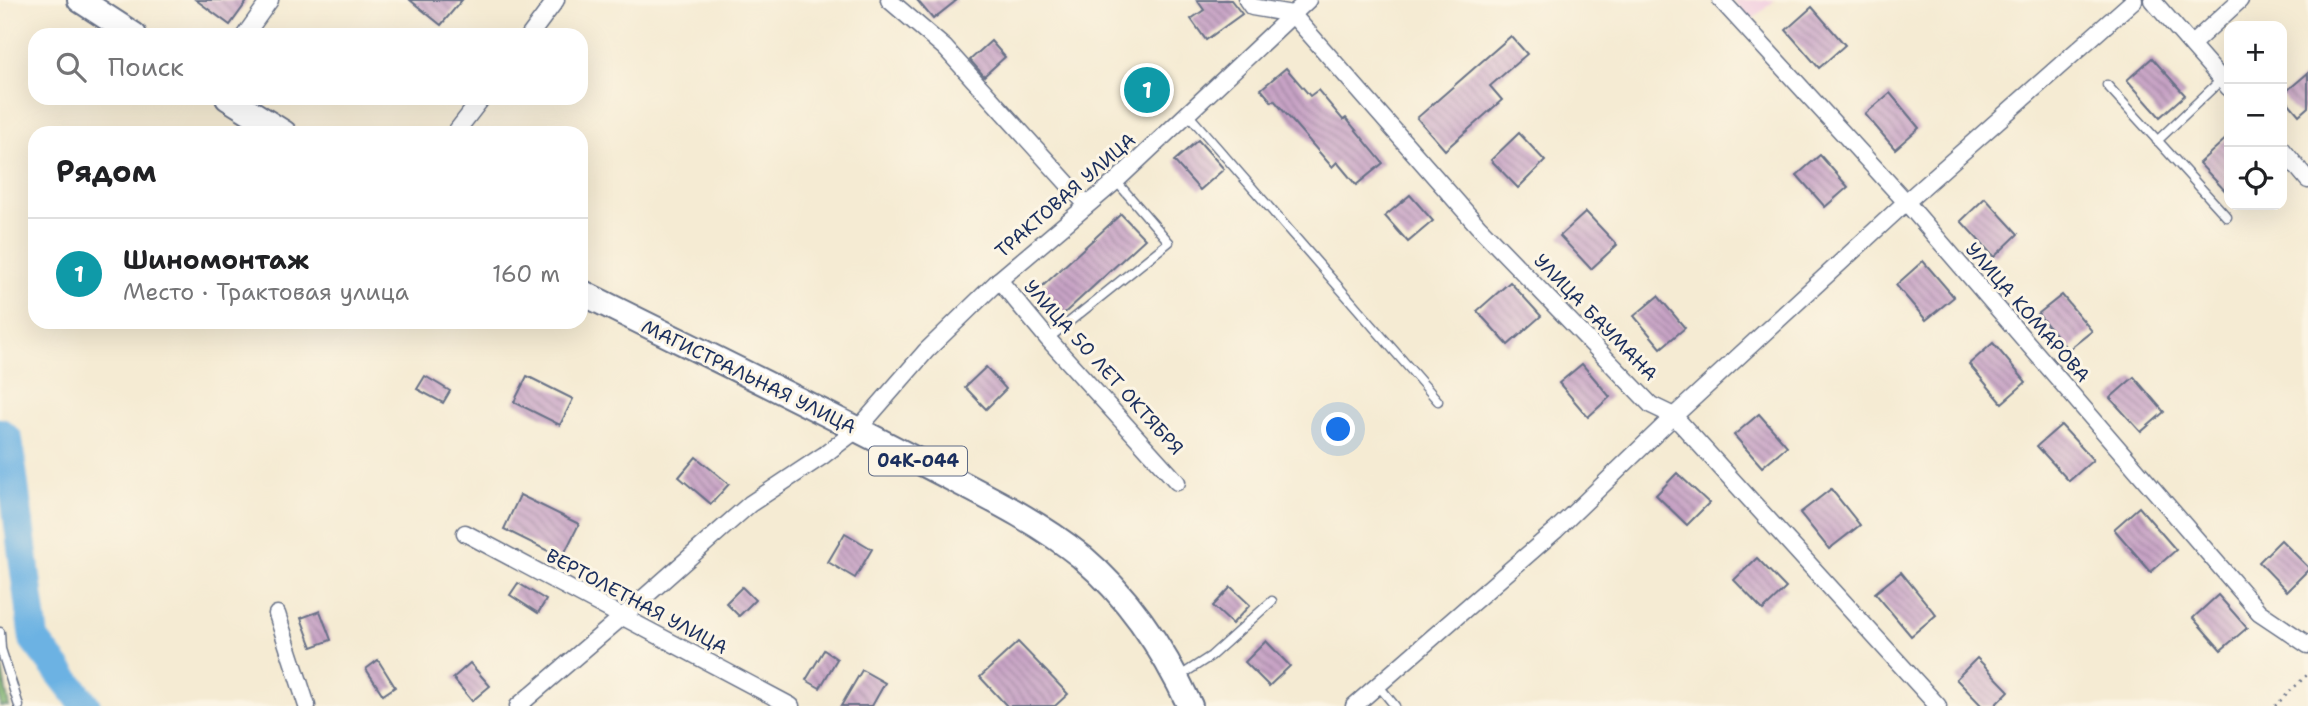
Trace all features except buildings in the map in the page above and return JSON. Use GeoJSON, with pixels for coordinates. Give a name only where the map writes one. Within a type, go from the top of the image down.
{"type":"FeatureCollection","features":[{"type":"Feature","properties":{"kind":"main road"},"geometry":{"type":"LineString","coordinates":[[80,0],[123,28]]}},
{"type":"Feature","properties":{"kind":"main road"},"geometry":{"type":"LineString","coordinates":[[239,105],[273,126]]}},
{"type":"Feature","properties":{"kind":"main road","name":"МАГИСТРАЛЬНАЯ УЛИЦА"},"geometry":{"type":"LineString","coordinates":[[588,295],[858,429],[1044,528],[1084,559],[1126,602],[1157,643],[1190,706]]}},
{"type":"Feature","properties":{"kind":"street"},"geometry":{"type":"LineString","coordinates":[[250,28],[270,0]]}},
{"type":"Feature","properties":{"kind":"street"},"geometry":{"type":"LineString","coordinates":[[535,28],[556,0]]}},
{"type":"Feature","properties":{"kind":"street"},"geometry":{"type":"LineString","coordinates":[[889,0],[946,48],[1086,204]]}},
{"type":"Feature","properties":{"kind":"street"},"geometry":{"type":"LineString","coordinates":[[1247,0],[1252,7],[1292,15]]}},
{"type":"Feature","properties":{"kind":"street","name":"ТРАКТОВАЯ УЛИЦА"},"geometry":{"type":"LineString","coordinates":[[518,706],[750,504],[858,429],[926,351],[999,280],[1116,181],[1308,0]]}},
{"type":"Feature","properties":{"kind":"street","name":"УЛИЦА КОМАРОВА"},"geometry":{"type":"LineString","coordinates":[[1721,0],[1906,202],[2259,612],[2308,645]]}},
{"type":"Feature","properties":{"kind":"street"},"geometry":{"type":"LineString","coordinates":[[1354,706],[1556,530],[1674,416],[1906,202],[2134,0]]}},
{"type":"Feature","properties":{"kind":"street"},"geometry":{"type":"LineString","coordinates":[[2152,0],[2224,81]]}},
{"type":"Feature","properties":{"kind":"street"},"geometry":{"type":"LineString","coordinates":[[2192,44],[2240,0]]}},
{"type":"Feature","properties":{"kind":"street","name":"УЛИЦА БАУМАНА"},"geometry":{"type":"LineString","coordinates":[[1292,15],[1478,226],[1651,405],[1674,416],[1938,706]]}},
{"type":"Feature","properties":{"kind":"street"},"geometry":{"type":"LineString","coordinates":[[460,126],[477,105]]}},
{"type":"Feature","properties":{"kind":"street"},"geometry":{"type":"LineString","coordinates":[[2287,155],[2308,180]]}},
{"type":"Feature","properties":{"kind":"street","name":"УЛИЦА 50 ЛЕТ ОКТЯБРЯ"},"geometry":{"type":"LineString","coordinates":[[999,280],[1048,339],[1177,482]]}},
{"type":"Feature","properties":{"kind":"street","name":"ВЕРТОЛЕТНАЯ УЛИЦА"},"geometry":{"type":"LineString","coordinates":[[465,533],[791,706]]}},
{"type":"Feature","properties":{"kind":"street"},"geometry":{"type":"LineString","coordinates":[[277,614],[307,706]]}},
{"type":"Feature","properties":{"kind":"lane"},"geometry":{"type":"LineString","coordinates":[[2157,141],[2225,84]]}},
{"type":"Feature","properties":{"kind":"lane"},"geometry":{"type":"LineString","coordinates":[[2107,86],[2227,217]]}},
{"type":"Feature","properties":{"kind":"lane"},"geometry":{"type":"LineString","coordinates":[[1187,113],[1438,401]]}},
{"type":"Feature","properties":{"kind":"lane"},"geometry":{"type":"LineString","coordinates":[[1048,339],[1170,242],[1116,181]]}},
{"type":"Feature","properties":{"kind":"lane"},"geometry":{"type":"LineString","coordinates":[[1177,677],[1211,656],[1272,601]]}},
{"type":"Feature","properties":{"kind":"lane"},"geometry":{"type":"LineString","coordinates":[[0,632],[1,649],[19,706]]}},
{"type":"Feature","properties":{"kind":"lane"},"geometry":{"type":"LineString","coordinates":[[1378,685],[1395,706]]}},
{"type":"Feature","properties":{"kind":"path"},"geometry":{"type":"LineString","coordinates":[[2275,706],[2308,674]]}},
{"type":"Feature","properties":{"kind":"shaded area"},"geometry":{"type":"Polygon","coordinates":[[[1733,0],[1775,0],[1750,21],[1733,0]]]}},
{"type":"Feature","properties":{"kind":"green space"},"geometry":{"type":"Polygon","coordinates":[[[0,659],[9,706],[0,706],[0,659]]]}},
{"type":"Feature","properties":{"kind":"waterway"},"geometry":{"type":"LineString","coordinates":[[0,433],[8,440],[34,639],[86,706]]}},
{"type":"Feature","properties":{"kind":"place","name":"Шиномонтаж"},"geometry":{"type":"Point","coordinates":[1147,90]}}]}
